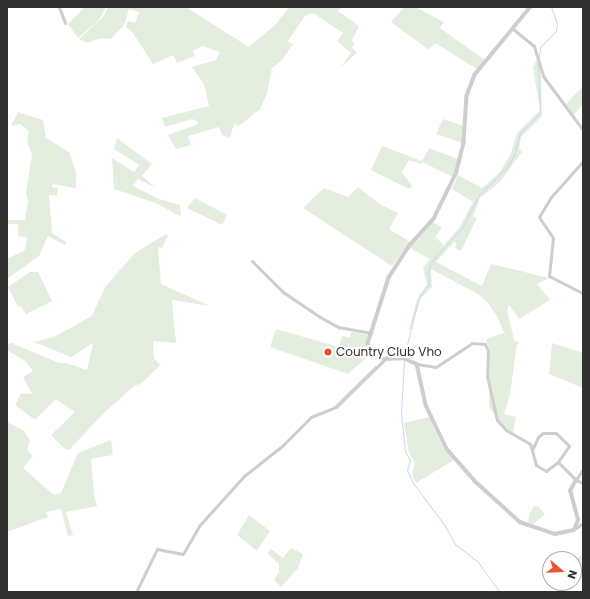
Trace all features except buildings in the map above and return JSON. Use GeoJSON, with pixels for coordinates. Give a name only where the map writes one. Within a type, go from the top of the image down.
{"type":"FeatureCollection","features":[{"type":"Feature","properties":{"kind":"street"},"geometry":{"type":"LineString","coordinates":[[59,7],[65,23]]}},
{"type":"Feature","properties":{"kind":"street"},"geometry":{"type":"LineString","coordinates":[[384,360],[370,348],[371,333],[389,278],[409,247],[434,219],[457,172],[464,143],[467,96],[475,75],[531,7]]}},
{"type":"Feature","properties":{"kind":"street"},"geometry":{"type":"LineString","coordinates":[[513,28],[532,42],[546,80],[583,130]]}},
{"type":"Feature","properties":{"kind":"street"},"geometry":{"type":"LineString","coordinates":[[583,161],[551,197],[539,217],[552,238],[549,276],[583,294]]}},
{"type":"Feature","properties":{"kind":"street"},"geometry":{"type":"LineString","coordinates":[[252,261],[284,292],[320,317],[338,327],[371,333]]}},
{"type":"Feature","properties":{"kind":"street"},"geometry":{"type":"LineString","coordinates":[[136,592],[157,548],[183,554],[199,526],[244,476],[282,446],[311,417],[336,407],[384,360],[404,358],[417,364],[436,367],[472,344],[485,344],[488,351],[487,376],[497,420],[506,430],[530,444],[536,465],[542,471],[546,471],[558,462],[569,446],[556,433],[543,433],[538,437],[532,450]]}},
{"type":"Feature","properties":{"kind":"street"},"geometry":{"type":"LineString","coordinates":[[417,364],[426,405],[440,437],[447,448],[475,481],[511,516],[526,525],[555,534],[576,528],[583,523]]}},
{"type":"Feature","properties":{"kind":"street"},"geometry":{"type":"LineString","coordinates":[[558,462],[576,480],[583,483]]}},
{"type":"Feature","properties":{"kind":"street"},"geometry":{"type":"LineString","coordinates":[[576,528],[578,517],[570,492],[583,469]]}},
{"type":"Feature","properties":{"kind":"green space"},"geometry":{"type":"Polygon","coordinates":[[[85,7],[106,7],[99,20],[78,38],[68,24],[85,7]]]}},
{"type":"Feature","properties":{"kind":"green space"},"geometry":{"type":"Polygon","coordinates":[[[108,7],[186,7],[249,47],[275,25],[289,7],[342,7],[338,11],[359,26],[352,40],[355,44],[352,47],[357,53],[340,68],[351,53],[337,41],[343,33],[313,13],[305,16],[288,41],[293,44],[282,60],[272,68],[267,94],[260,109],[239,126],[234,124],[230,138],[222,135],[219,127],[188,136],[191,145],[176,149],[168,135],[198,124],[197,121],[192,119],[165,127],[162,118],[209,106],[204,84],[192,67],[216,60],[220,52],[202,46],[193,51],[195,56],[177,63],[173,55],[153,64],[133,33],[126,27],[128,21],[135,23],[139,12],[129,9],[124,25],[111,39],[101,38],[87,43],[79,39],[103,17],[108,7]]]}},
{"type":"Feature","properties":{"kind":"green space"},"geometry":{"type":"Polygon","coordinates":[[[404,7],[415,7],[444,22],[440,28],[485,60],[477,69],[435,43],[429,50],[391,22],[404,7]]]}},
{"type":"Feature","properties":{"kind":"green space"},"geometry":{"type":"Polygon","coordinates":[[[537,59],[541,73],[542,116],[521,137],[519,149],[522,152],[499,183],[480,198],[473,216],[477,218],[461,251],[455,248],[456,244],[454,242],[436,262],[482,286],[491,264],[549,278],[537,284],[550,300],[519,319],[509,305],[507,310],[514,340],[520,343],[517,344],[510,395],[504,414],[516,417],[513,433],[504,427],[489,407],[489,350],[486,339],[504,333],[498,318],[488,303],[478,294],[431,269],[432,287],[420,299],[412,329],[409,329],[417,299],[427,285],[423,268],[430,259],[410,248],[433,222],[442,227],[435,237],[444,245],[459,228],[473,202],[452,189],[458,175],[482,188],[500,172],[511,153],[517,133],[540,110],[533,67],[537,59]]]}},
{"type":"Feature","properties":{"kind":"green space"},"geometry":{"type":"Polygon","coordinates":[[[583,86],[583,104],[573,116],[565,105],[583,86]]]}},
{"type":"Feature","properties":{"kind":"green space"},"geometry":{"type":"Polygon","coordinates":[[[18,112],[43,120],[46,138],[69,152],[76,172],[76,188],[53,184],[52,187],[58,188],[57,196],[49,195],[52,233],[66,242],[65,245],[48,236],[39,256],[7,279],[7,259],[25,250],[27,237],[18,236],[18,224],[7,224],[7,220],[25,220],[28,201],[26,192],[32,154],[27,142],[29,131],[20,124],[11,126],[18,112]]]}},
{"type":"Feature","properties":{"kind":"green space"},"geometry":{"type":"Polygon","coordinates":[[[443,119],[464,126],[462,143],[436,134],[443,119]]]}},
{"type":"Feature","properties":{"kind":"green space"},"geometry":{"type":"Polygon","coordinates":[[[117,138],[152,164],[142,176],[156,188],[138,179],[133,186],[159,199],[180,205],[181,217],[158,204],[114,189],[112,158],[134,172],[139,165],[114,149],[117,138]]]}},
{"type":"Feature","properties":{"kind":"green space"},"geometry":{"type":"Polygon","coordinates":[[[382,146],[422,161],[429,148],[458,159],[453,177],[422,162],[421,164],[409,160],[402,172],[412,186],[409,189],[371,170],[382,146]]]}},
{"type":"Feature","properties":{"kind":"green space"},"geometry":{"type":"Polygon","coordinates":[[[358,187],[381,205],[398,213],[389,229],[410,242],[392,266],[303,208],[324,188],[348,197],[358,187]]]}},
{"type":"Feature","properties":{"kind":"green space"},"geometry":{"type":"Polygon","coordinates":[[[195,198],[227,215],[222,225],[187,208],[195,198]]]}},
{"type":"Feature","properties":{"kind":"green space"},"geometry":{"type":"Polygon","coordinates":[[[166,234],[168,235],[162,248],[158,247],[161,284],[210,306],[172,300],[176,343],[153,341],[154,358],[160,365],[142,383],[134,386],[103,414],[69,450],[65,449],[51,435],[75,412],[56,399],[35,420],[15,405],[21,393],[32,394],[23,377],[33,371],[25,361],[7,350],[7,344],[12,343],[59,363],[66,363],[87,370],[93,343],[71,357],[34,342],[54,337],[92,316],[105,287],[135,253],[166,234]]]}},
{"type":"Feature","properties":{"kind":"green space"},"geometry":{"type":"Polygon","coordinates":[[[30,272],[38,272],[52,301],[26,314],[21,306],[18,307],[8,287],[30,272]]]}},
{"type":"Feature","properties":{"kind":"green space","name":"Country Club Vho"},"geometry":{"type":"Polygon","coordinates":[[[276,329],[339,347],[342,336],[350,338],[351,332],[368,335],[367,343],[371,354],[348,374],[270,347],[276,329]]]}},
{"type":"Feature","properties":{"kind":"green space"},"geometry":{"type":"Polygon","coordinates":[[[552,343],[583,353],[583,388],[549,374],[552,343]]]}},
{"type":"Feature","properties":{"kind":"green space"},"geometry":{"type":"Polygon","coordinates":[[[429,417],[443,448],[454,460],[416,483],[412,475],[415,462],[409,453],[404,423],[429,417]]]}},
{"type":"Feature","properties":{"kind":"green space"},"geometry":{"type":"Polygon","coordinates":[[[7,422],[23,430],[30,440],[27,450],[33,456],[23,468],[54,495],[61,493],[78,453],[111,440],[113,455],[91,459],[94,494],[97,506],[66,512],[73,535],[68,536],[61,509],[46,512],[48,517],[7,532],[7,422]]]}},
{"type":"Feature","properties":{"kind":"green space"},"geometry":{"type":"Polygon","coordinates":[[[534,506],[538,506],[545,514],[531,526],[528,525],[529,515],[534,506]]]}},
{"type":"Feature","properties":{"kind":"green space"},"geometry":{"type":"Polygon","coordinates":[[[249,515],[270,531],[257,551],[237,535],[249,515]]]}},
{"type":"Feature","properties":{"kind":"green space"},"geometry":{"type":"Polygon","coordinates":[[[291,548],[303,554],[298,568],[281,587],[274,580],[279,572],[279,564],[267,553],[271,549],[283,558],[291,548]]]}},
{"type":"Feature","properties":{"kind":"green space"},"geometry":{"type":"Polygon","coordinates":[[[583,553],[583,580],[582,578],[583,553]]]}},
{"type":"Feature","properties":{"kind":"waterway"},"geometry":{"type":"LineString","coordinates":[[539,57],[540,47],[556,31],[557,24],[551,7]]}},
{"type":"Feature","properties":{"kind":"waterway"},"geometry":{"type":"LineString","coordinates":[[404,357],[420,295],[429,284],[428,272],[431,262],[462,228],[479,195],[507,167],[514,155],[520,133],[540,113],[538,64]]}},
{"type":"Feature","properties":{"kind":"waterway"},"geometry":{"type":"LineString","coordinates":[[390,357],[404,355]]}},
{"type":"Feature","properties":{"kind":"waterway"},"geometry":{"type":"LineString","coordinates":[[404,360],[401,413],[405,451],[410,461],[407,470],[413,483],[445,526],[455,544],[478,562],[500,592]]}},
{"type":"Feature","properties":{"kind":"waterway"},"geometry":{"type":"LineString","coordinates":[[333,407],[375,366]]}},
{"type":"Feature","properties":{"kind":"waterway"},"geometry":{"type":"LineString","coordinates":[[311,416],[328,409]]}},
{"type":"Feature","properties":{"kind":"place","name":"Country Club Vho"},"geometry":{"type":"Point","coordinates":[328,352]}}]}
